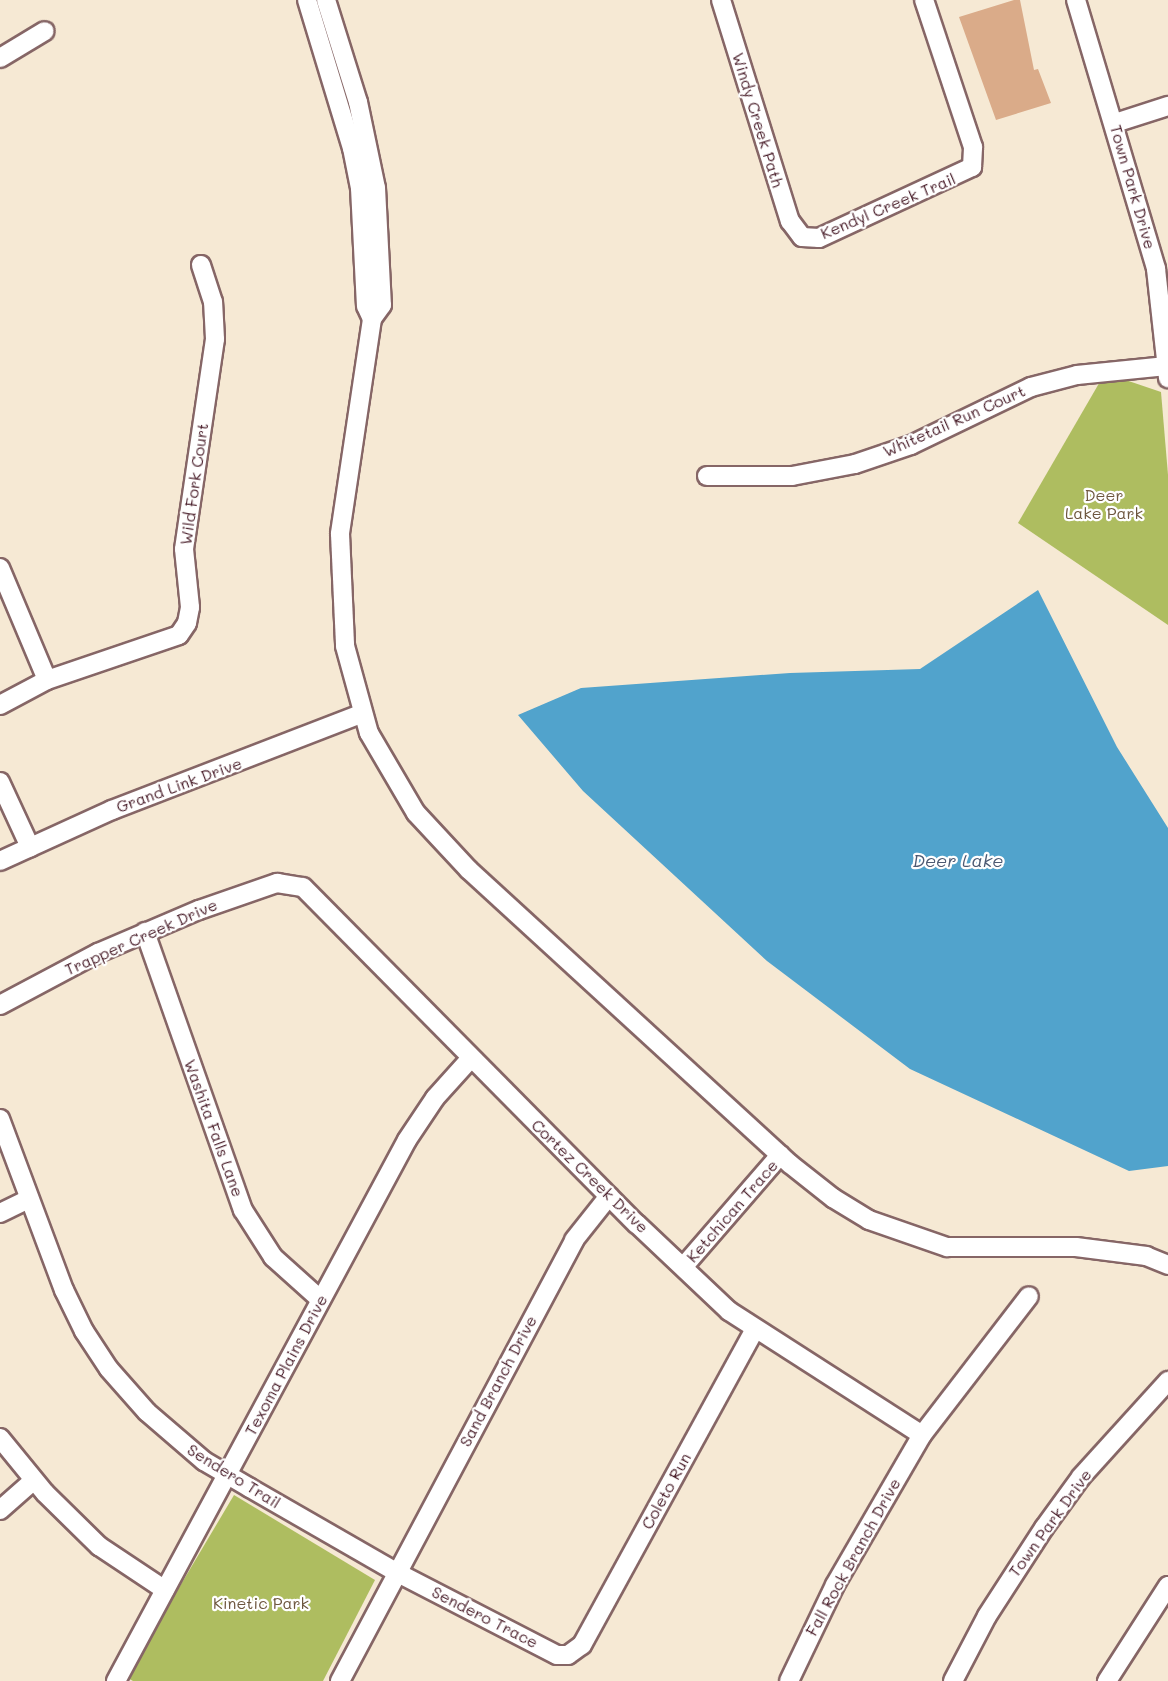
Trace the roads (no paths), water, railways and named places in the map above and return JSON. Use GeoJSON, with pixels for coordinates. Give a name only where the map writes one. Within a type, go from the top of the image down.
{"type":"FeatureCollection","features":[{"type":"Feature","properties":{"kind":"street"},"geometry":{"type":"LineString","coordinates":[[307,0],[341,81]]}},
{"type":"Feature","properties":{"kind":"street"},"geometry":{"type":"LineString","coordinates":[[326,0],[360,188],[366,306],[372,319],[340,534],[345,646],[361,714],[391,777],[438,839],[780,1155],[832,1198],[869,1220],[910,1237],[947,1247],[1077,1247],[1146,1256],[1168,1265]]}},
{"type":"Feature","properties":{"kind":"street","name":"Windy Creek Path"},"geometry":{"type":"LineString","coordinates":[[721,0],[790,221],[802,237]]}},
{"type":"Feature","properties":{"kind":"street","name":"Kendyl Creek Trail"},"geometry":{"type":"LineString","coordinates":[[802,237],[819,238],[972,167],[973,147],[924,0]]}},
{"type":"Feature","properties":{"kind":"street","name":"Town Park Drive"},"geometry":{"type":"LineString","coordinates":[[1076,0],[1115,123],[1156,269],[1167,372]]}},
{"type":"Feature","properties":{"kind":"street"},"geometry":{"type":"LineString","coordinates":[[0,58],[45,31]]}},
{"type":"Feature","properties":{"kind":"street"},"geometry":{"type":"LineString","coordinates":[[1115,123],[1168,106]]}},
{"type":"Feature","properties":{"kind":"street","name":"Wild Fork Court"},"geometry":{"type":"LineString","coordinates":[[0,705],[47,680],[179,635],[188,623],[190,606],[184,549],[215,339],[213,302],[201,265]]}},
{"type":"Feature","properties":{"kind":"street","name":"Whitetail Run Court"},"geometry":{"type":"LineString","coordinates":[[707,476],[792,476],[855,464],[911,445],[1031,387],[1077,375],[1167,372]]}},
{"type":"Feature","properties":{"kind":"street"},"geometry":{"type":"LineString","coordinates":[[0,568],[47,680]]}},
{"type":"Feature","properties":{"kind":"street","name":"Grand Link Drive"},"geometry":{"type":"LineString","coordinates":[[0,861],[112,810],[361,714]]}},
{"type":"Feature","properties":{"kind":"street"},"geometry":{"type":"LineString","coordinates":[[0,782],[30,847]]}},
{"type":"Feature","properties":{"kind":"street","name":"Trapper Creek Drive"},"geometry":{"type":"LineString","coordinates":[[0,1005],[145,932],[267,885],[287,882]]}},
{"type":"Feature","properties":{"kind":"street","name":"Cortez Creek Drive"},"geometry":{"type":"LineString","coordinates":[[287,882],[316,897],[348,935],[609,1196],[729,1311],[922,1435]]}},
{"type":"Feature","properties":{"kind":"street","name":"Washita Falls Lane"},"geometry":{"type":"LineString","coordinates":[[145,932],[243,1210],[273,1257],[321,1300]]}},
{"type":"Feature","properties":{"kind":"street","name":"Texoma Plains Drive"},"geometry":{"type":"LineString","coordinates":[[116,1681],[407,1140],[435,1098],[471,1058]]}},
{"type":"Feature","properties":{"kind":"street","name":"Sendero Trail"},"geometry":{"type":"LineString","coordinates":[[0,1119],[64,1290],[109,1369],[176,1440],[227,1474],[396,1572]]}},
{"type":"Feature","properties":{"kind":"street","name":"Ketchican Trace"},"geometry":{"type":"LineString","coordinates":[[684,1266],[780,1155]]}},
{"type":"Feature","properties":{"kind":"street","name":"Sand Branch Drive"},"geometry":{"type":"LineString","coordinates":[[342,1681],[396,1572],[574,1240],[609,1196]]}},
{"type":"Feature","properties":{"kind":"street"},"geometry":{"type":"LineString","coordinates":[[0,1213],[29,1199]]}},
{"type":"Feature","properties":{"kind":"street","name":"Fall Rock Branch Drive"},"geometry":{"type":"LineString","coordinates":[[789,1681],[835,1585],[922,1435],[1029,1296]]}},
{"type":"Feature","properties":{"kind":"street","name":"Coleto Run"},"geometry":{"type":"LineString","coordinates":[[575,1652],[755,1329]]}},
{"type":"Feature","properties":{"kind":"street","name":"Town Park Drive"},"geometry":{"type":"LineString","coordinates":[[953,1681],[987,1616],[1044,1528],[1081,1477],[1168,1381]]}},
{"type":"Feature","properties":{"kind":"street"},"geometry":{"type":"LineString","coordinates":[[0,1438],[34,1480],[99,1546],[165,1590]]}},
{"type":"Feature","properties":{"kind":"street"},"geometry":{"type":"LineString","coordinates":[[0,1510],[34,1480]]}},
{"type":"Feature","properties":{"kind":"street","name":"Sendero Trace"},"geometry":{"type":"LineString","coordinates":[[396,1572],[557,1655],[575,1652]]}},
{"type":"Feature","properties":{"kind":"street"},"geometry":{"type":"LineString","coordinates":[[1107,1681],[1168,1586]]}},
{"type":"Feature","properties":{"kind":"water","name":"Deer Lake"},"geometry":{"type":"Polygon","coordinates":[[[1038,590],[1117,747],[1168,828],[1168,1166],[1129,1171],[910,1069],[767,961],[583,791],[518,715],[581,688],[790,673],[920,669],[1038,590]]]}},
{"type":"Feature","properties":{"kind":"park label","name":"Deer Lake Park"},"geometry":{"type":"Point","coordinates":[1104,504]}},
{"type":"Feature","properties":{"kind":"park label","name":"Kinetic Park"},"geometry":{"type":"Point","coordinates":[261,1603]}}]}
